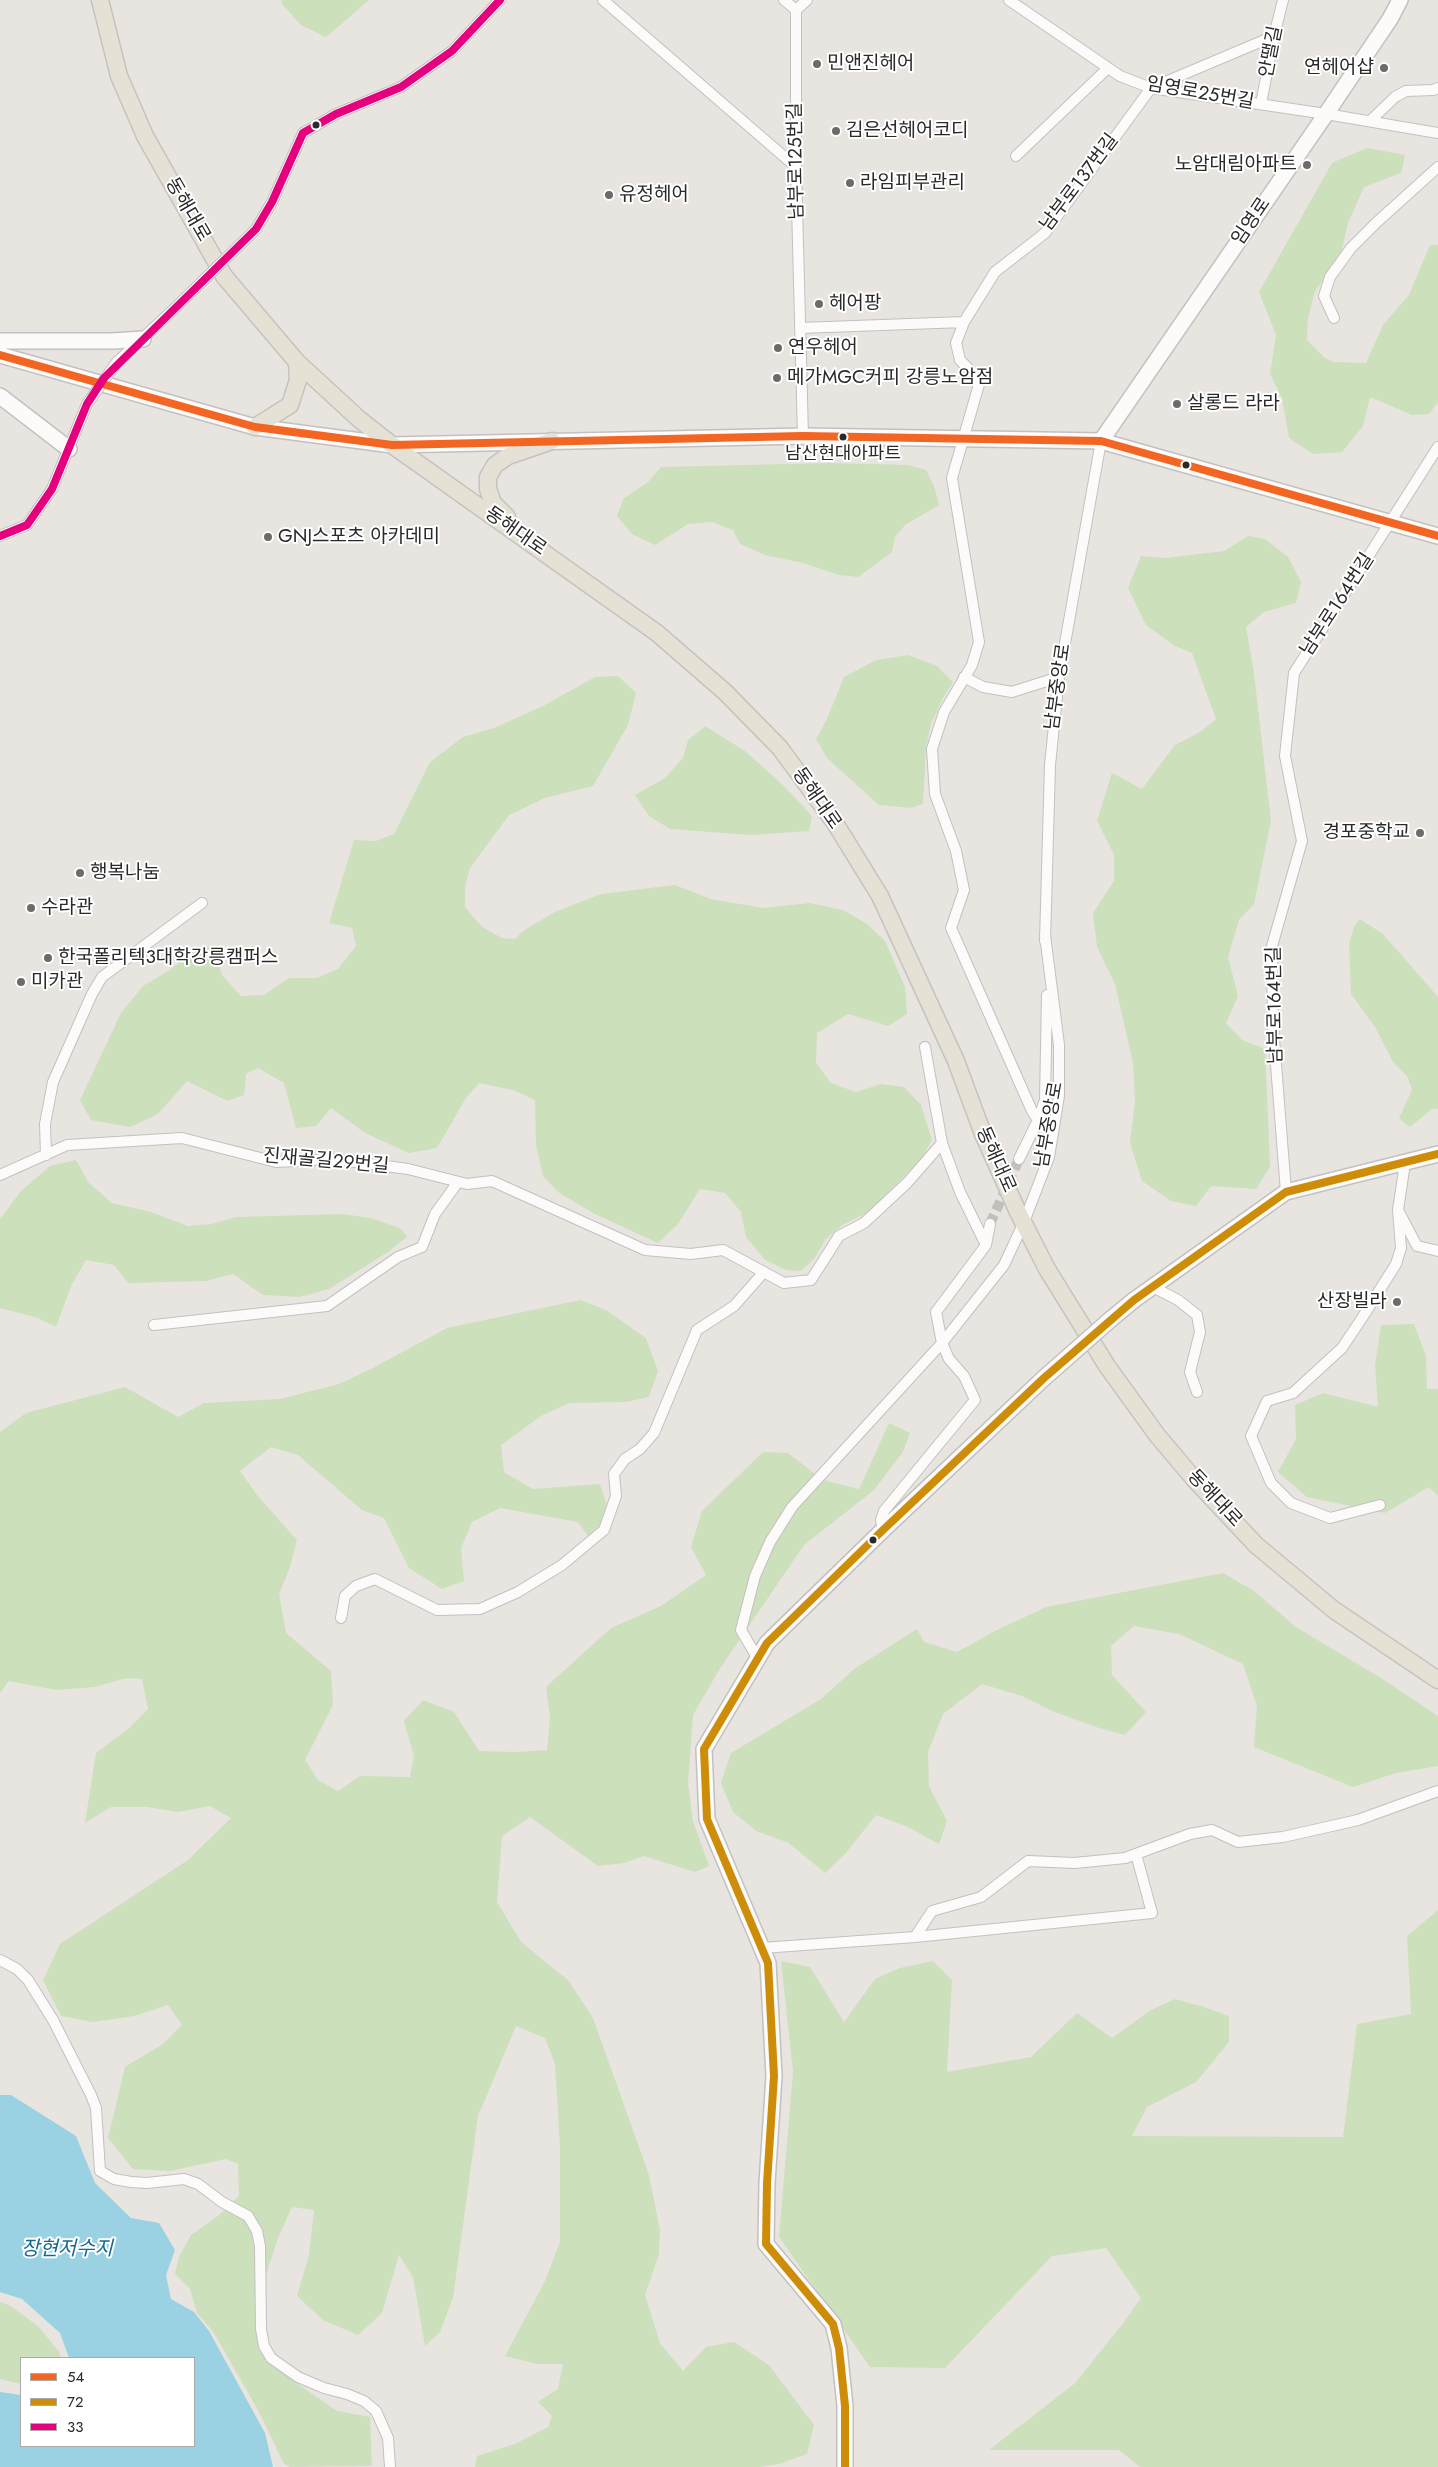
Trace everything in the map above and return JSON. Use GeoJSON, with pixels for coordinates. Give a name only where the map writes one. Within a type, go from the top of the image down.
{"type":"FeatureCollection","features":[{"type":"Feature","properties":{"kind":"main road","name":"동해대로"},"geometry":{"type":"LineString","coordinates":[[100,0],[119,76],[145,136],[224,276],[296,362],[359,419],[392,445],[656,632],[725,692],[780,748],[834,823],[880,896],[956,1061],[983,1134],[1024,1222],[1047,1269],[1107,1366],[1157,1435],[1194,1479],[1256,1545],[1334,1610],[1438,1680]]}},
{"type":"Feature","properties":{"kind":"main road"},"geometry":{"type":"LineString","coordinates":[[255,427],[290,405],[298,380],[296,362]]}},
{"type":"Feature","properties":{"kind":"main road"},"geometry":{"type":"LineString","coordinates":[[532,544],[493,503],[488,489],[488,477],[495,465],[508,456],[552,441]]}},
{"type":"Feature","properties":{"kind":"street"},"geometry":{"type":"LineString","coordinates":[[0,536],[26,525],[52,490],[87,404],[117,362],[256,229],[272,202],[303,133],[336,114],[401,87],[452,51],[500,0]]}},
{"type":"Feature","properties":{"kind":"street"},"geometry":{"type":"LineString","coordinates":[[603,0],[796,167]]}},
{"type":"Feature","properties":{"kind":"street"},"geometry":{"type":"LineString","coordinates":[[784,0],[796,10],[807,0]]}},
{"type":"Feature","properties":{"kind":"street","name":"임영로25번길"},"geometry":{"type":"LineString","coordinates":[[1009,0],[1120,76],[1151,88],[1438,133]]}},
{"type":"Feature","properties":{"kind":"street","name":"안땔길"},"geometry":{"type":"LineString","coordinates":[[1262,104],[1274,36],[1283,0]]}},
{"type":"Feature","properties":{"kind":"street","name":"임영로"},"geometry":{"type":"LineString","coordinates":[[1101,441],[1326,114],[1390,19],[1400,0]]}},
{"type":"Feature","properties":{"kind":"street","name":"남부로125번길"},"geometry":{"type":"LineString","coordinates":[[796,10],[796,167],[802,436]]}},
{"type":"Feature","properties":{"kind":"street"},"geometry":{"type":"LineString","coordinates":[[1151,88],[1274,36]]}},
{"type":"Feature","properties":{"kind":"street"},"geometry":{"type":"LineString","coordinates":[[1016,156],[1108,68]]}},
{"type":"Feature","properties":{"kind":"street","name":"남부로137번길"},"geometry":{"type":"LineString","coordinates":[[963,439],[980,382],[960,360],[956,343],[964,322],[996,272],[1045,233],[1151,88]]}},
{"type":"Feature","properties":{"kind":"street"},"geometry":{"type":"LineString","coordinates":[[1370,121],[1395,97],[1406,91],[1433,90],[1438,88]]}},
{"type":"Feature","properties":{"kind":"street"},"geometry":{"type":"LineString","coordinates":[[1334,318],[1324,296],[1330,277],[1351,248],[1438,167]]}},
{"type":"Feature","properties":{"kind":"street"},"geometry":{"type":"LineString","coordinates":[[800,328],[964,322]]}},
{"type":"Feature","properties":{"kind":"street"},"geometry":{"type":"LineString","coordinates":[[0,341],[112,341],[144,338]]}},
{"type":"Feature","properties":{"kind":"street"},"geometry":{"type":"LineString","coordinates":[[0,355],[255,427],[392,445],[802,436],[1101,441],[1438,536]]}},
{"type":"Feature","properties":{"kind":"street"},"geometry":{"type":"LineString","coordinates":[[0,396],[69,449]]}},
{"type":"Feature","properties":{"kind":"street"},"geometry":{"type":"LineString","coordinates":[[963,439],[952,478],[979,642],[972,665],[944,712],[932,749],[935,794],[956,851],[964,890],[951,928],[1032,1111],[1038,1120]]}},
{"type":"Feature","properties":{"kind":"street","name":"남부중앙로"},"geometry":{"type":"LineString","coordinates":[[1019,1159],[1038,1120],[1045,1100],[1048,1021],[1045,935],[1050,765],[1059,677],[1101,441]]}},
{"type":"Feature","properties":{"kind":"street","name":"남부로164번길"},"geometry":{"type":"LineString","coordinates":[[1286,1192],[1274,1026],[1272,946],[1302,841],[1285,756],[1294,673],[1438,447]]}},
{"type":"Feature","properties":{"kind":"street"},"geometry":{"type":"LineString","coordinates":[[964,677],[982,687],[1012,692],[1059,677]]}},
{"type":"Feature","properties":{"kind":"street"},"geometry":{"type":"LineString","coordinates":[[46,1155],[45,1124],[53,1082],[92,994],[102,978],[202,904]]}},
{"type":"Feature","properties":{"kind":"street","name":"남부중앙로"},"geometry":{"type":"LineString","coordinates":[[758,1660],[740,1630],[756,1576],[770,1542],[792,1507],[942,1343],[1004,1265],[1024,1222],[1048,1157],[1059,1096],[1059,1046],[1045,935]]}},
{"type":"Feature","properties":{"kind":"street"},"geometry":{"type":"LineString","coordinates":[[925,1047],[942,1143],[960,1192],[986,1245]]}},
{"type":"Feature","properties":{"kind":"street","name":"진재골길29번길"},"geometry":{"type":"LineString","coordinates":[[0,1176],[67,1145],[182,1138],[276,1162],[333,1159],[408,1169],[467,1184],[492,1181],[645,1250],[691,1254],[723,1250],[784,1283],[811,1280],[838,1236],[864,1223],[907,1183],[942,1143]]}},
{"type":"Feature","properties":{"kind":"street"},"geometry":{"type":"LineString","coordinates":[[845,2467],[845,2406],[839,2348],[833,2324],[766,2244],[767,2183],[774,2076],[768,1963],[707,1819],[704,1749],[767,1643],[1044,1378],[1111,1319],[1286,1192],[1438,1154]]}},
{"type":"Feature","properties":{"kind":"street"},"geometry":{"type":"LineString","coordinates":[[1380,1505],[1330,1518],[1291,1503],[1271,1483],[1251,1436],[1266,1401],[1293,1393],[1342,1348],[1396,1264],[1401,1248],[1398,1210],[1405,1163]]}},
{"type":"Feature","properties":{"kind":"street"},"geometry":{"type":"LineString","coordinates":[[154,1325],[327,1306],[398,1257],[422,1247],[435,1214],[458,1182]]}},
{"type":"Feature","properties":{"kind":"street"},"geometry":{"type":"LineString","coordinates":[[1398,1210],[1416,1246],[1438,1251]]}},
{"type":"Feature","properties":{"kind":"street"},"geometry":{"type":"LineString","coordinates":[[883,1530],[881,1520],[884,1511],[974,1400],[964,1376],[949,1359],[942,1343],[936,1312],[986,1245],[990,1224]]}},
{"type":"Feature","properties":{"kind":"street"},"geometry":{"type":"LineString","coordinates":[[341,1618],[345,1596],[356,1586],[375,1579],[437,1610],[480,1610],[518,1592],[562,1565],[604,1530],[616,1496],[614,1474],[625,1459],[640,1449],[654,1433],[697,1330],[734,1306],[764,1272]]}},
{"type":"Feature","properties":{"kind":"street"},"geometry":{"type":"LineString","coordinates":[[1153,1287],[1178,1300],[1197,1315],[1200,1332],[1190,1372],[1197,1392]]}},
{"type":"Feature","properties":{"kind":"street"},"geometry":{"type":"LineString","coordinates":[[915,1938],[932,1911],[981,1897],[1028,1861],[1075,1863],[1125,1858],[1190,1834],[1212,1830],[1238,1842],[1283,1837],[1358,1820],[1438,1791]]}},
{"type":"Feature","properties":{"kind":"street"},"geometry":{"type":"LineString","coordinates":[[762,1948],[915,1938],[1152,1912],[1136,1854]]}},
{"type":"Feature","properties":{"kind":"street"},"geometry":{"type":"LineString","coordinates":[[0,1960],[17,1969],[28,1980],[53,2020],[92,2095],[96,2108],[100,2171],[114,2179],[131,2182],[147,2183],[184,2180],[198,2184],[222,2202],[248,2216],[257,2231],[260,2246],[261,2328],[268,2352],[284,2369],[298,2377],[364,2401],[376,2411],[388,2438],[390,2467]]}},
{"type":"Feature","properties":{"kind":"green space"},"geometry":{"type":"Polygon","coordinates":[[[282,0],[369,0],[326,37],[301,25],[281,3],[282,0]]]}},
{"type":"Feature","properties":{"kind":"green space"},"geometry":{"type":"Polygon","coordinates":[[[1367,148],[1405,155],[1401,173],[1364,187],[1348,223],[1340,258],[1315,291],[1308,318],[1307,340],[1325,358],[1334,362],[1366,363],[1383,325],[1409,295],[1430,245],[1438,245],[1438,402],[1429,414],[1412,415],[1370,397],[1363,426],[1342,452],[1313,454],[1289,438],[1282,398],[1270,374],[1276,335],[1259,292],[1332,163],[1367,148]]]}},
{"type":"Feature","properties":{"kind":"green space"},"geometry":{"type":"Polygon","coordinates":[[[830,463],[908,465],[926,470],[934,486],[939,505],[905,525],[895,537],[892,552],[858,577],[839,575],[803,563],[765,555],[740,544],[733,530],[712,522],[688,524],[655,545],[632,534],[617,516],[623,499],[648,482],[661,467],[830,463]]]}},
{"type":"Feature","properties":{"kind":"green space"},"geometry":{"type":"Polygon","coordinates":[[[1248,536],[1265,539],[1288,557],[1301,582],[1296,603],[1264,612],[1246,627],[1254,673],[1271,821],[1254,904],[1239,920],[1228,957],[1238,996],[1226,1023],[1242,1040],[1265,1049],[1270,1167],[1256,1189],[1211,1186],[1196,1206],[1171,1201],[1142,1181],[1130,1143],[1135,1102],[1133,1063],[1115,984],[1097,947],[1093,913],[1114,881],[1114,855],[1097,821],[1112,773],[1142,789],[1175,745],[1200,732],[1216,719],[1192,653],[1175,646],[1146,625],[1128,588],[1141,556],[1166,558],[1224,551],[1248,536]]]}},
{"type":"Feature","properties":{"kind":"green space"},"geometry":{"type":"Polygon","coordinates":[[[908,655],[937,666],[953,682],[931,724],[926,747],[923,804],[911,808],[879,805],[827,758],[816,739],[827,719],[844,677],[876,660],[908,655]]]}},
{"type":"Feature","properties":{"kind":"green space"},"geometry":{"type":"Polygon","coordinates":[[[618,676],[636,693],[628,725],[593,786],[545,798],[509,815],[470,868],[465,886],[465,907],[482,927],[502,938],[515,939],[523,931],[555,912],[601,894],[675,885],[711,899],[763,908],[810,903],[843,910],[867,924],[885,941],[905,987],[907,1014],[888,1026],[848,1014],[817,1033],[816,1063],[831,1083],[856,1092],[881,1084],[904,1087],[921,1105],[932,1140],[922,1158],[870,1211],[841,1226],[825,1240],[815,1258],[801,1271],[786,1270],[765,1260],[746,1237],[741,1212],[725,1193],[700,1189],[678,1224],[658,1243],[595,1214],[558,1192],[543,1176],[536,1145],[535,1100],[513,1090],[479,1083],[466,1098],[437,1148],[409,1153],[365,1133],[331,1108],[316,1126],[296,1128],[284,1083],[258,1068],[246,1074],[244,1095],[227,1101],[187,1081],[158,1114],[130,1127],[91,1120],[80,1100],[121,1013],[143,986],[170,970],[200,946],[213,947],[222,975],[241,996],[264,995],[289,978],[317,978],[338,969],[356,946],[352,928],[329,923],[354,840],[376,841],[394,834],[430,762],[463,737],[494,728],[543,706],[595,677],[618,676]]]}},
{"type":"Feature","properties":{"kind":"green space"},"geometry":{"type":"Polygon","coordinates":[[[705,726],[745,751],[784,786],[812,816],[809,831],[751,835],[670,829],[649,816],[635,795],[665,778],[683,758],[688,740],[705,726]]]}},
{"type":"Feature","properties":{"kind":"green space"},"geometry":{"type":"Polygon","coordinates":[[[1360,919],[1383,934],[1438,997],[1438,1109],[1432,1109],[1410,1127],[1399,1118],[1412,1090],[1407,1076],[1393,1062],[1375,1027],[1351,994],[1349,944],[1354,927],[1360,919]]]}},
{"type":"Feature","properties":{"kind":"green space"},"geometry":{"type":"Polygon","coordinates":[[[76,1160],[89,1183],[112,1203],[151,1212],[188,1226],[212,1224],[236,1217],[342,1214],[371,1218],[400,1228],[407,1237],[388,1252],[329,1289],[299,1297],[263,1295],[233,1274],[206,1281],[128,1283],[114,1265],[86,1260],[72,1284],[56,1327],[38,1318],[0,1308],[0,1219],[21,1191],[50,1166],[76,1160]]]}},
{"type":"Feature","properties":{"kind":"green space"},"geometry":{"type":"Polygon","coordinates":[[[580,1300],[606,1310],[646,1338],[658,1371],[649,1397],[626,1402],[569,1403],[541,1416],[501,1445],[504,1472],[533,1489],[600,1484],[606,1503],[604,1521],[588,1536],[578,1522],[500,1508],[472,1522],[461,1548],[464,1581],[442,1589],[409,1568],[384,1518],[362,1510],[298,1455],[271,1447],[240,1471],[257,1495],[297,1540],[290,1567],[279,1594],[286,1633],[331,1671],[333,1705],[305,1760],[318,1780],[338,1791],[360,1776],[410,1777],[414,1756],[404,1721],[423,1700],[454,1712],[479,1751],[515,1752],[547,1750],[550,1718],[546,1687],[611,1628],[661,1606],[706,1575],[691,1547],[702,1511],[763,1452],[788,1453],[823,1480],[859,1489],[889,1423],[910,1433],[903,1452],[874,1490],[804,1545],[719,1670],[693,1715],[688,1784],[693,1821],[709,1866],[695,1872],[644,1856],[624,1863],[598,1866],[530,1817],[502,1836],[497,1902],[521,1942],[568,1980],[593,2018],[649,2175],[660,2230],[659,2254],[645,2295],[660,2343],[683,2371],[706,2347],[734,2342],[769,2365],[814,2425],[807,2454],[779,2464],[761,2467],[475,2467],[477,2456],[515,2444],[548,2427],[552,2416],[538,2402],[558,2389],[563,2364],[538,2364],[505,2356],[545,2281],[560,2242],[560,2147],[555,2064],[545,2038],[516,2026],[478,2116],[453,2298],[440,2332],[425,2346],[413,2277],[399,2255],[382,2313],[358,2335],[323,2320],[297,2296],[309,2255],[314,2210],[292,2207],[278,2238],[257,2303],[264,2348],[298,2384],[337,2411],[370,2417],[372,2466],[290,2467],[284,2464],[259,2412],[214,2333],[197,2313],[190,2289],[175,2274],[179,2257],[191,2235],[218,2216],[239,2196],[238,2164],[226,2159],[170,2171],[133,2169],[108,2138],[125,2067],[163,2044],[182,2025],[168,2005],[134,2016],[93,2022],[61,2016],[43,1980],[60,1944],[188,1860],[231,1818],[210,1806],[178,1812],[147,1807],[111,1807],[85,1823],[96,1753],[128,1729],[148,1709],[142,1679],[126,1678],[95,1687],[56,1690],[9,1681],[0,1693],[0,1432],[26,1413],[125,1387],[178,1417],[204,1403],[280,1399],[339,1384],[447,1328],[580,1300]]]}},
{"type":"Feature","properties":{"kind":"green space"},"geometry":{"type":"Polygon","coordinates":[[[1414,1324],[1426,1356],[1427,1389],[1438,1389],[1438,1496],[1429,1487],[1385,1513],[1307,1497],[1278,1472],[1296,1439],[1295,1405],[1323,1393],[1378,1407],[1375,1365],[1381,1325],[1414,1324]]]}},
{"type":"Feature","properties":{"kind":"green space"},"geometry":{"type":"Polygon","coordinates":[[[1223,1573],[1254,1591],[1296,1627],[1381,1678],[1438,1716],[1438,1766],[1396,1773],[1353,1787],[1254,1747],[1257,1706],[1243,1664],[1179,1634],[1134,1626],[1111,1646],[1112,1675],[1146,1712],[1125,1735],[1099,1728],[1052,1711],[1022,1696],[982,1684],[943,1714],[928,1752],[929,1786],[947,1821],[939,1844],[908,1827],[876,1815],[845,1854],[825,1873],[789,1843],[756,1831],[733,1812],[721,1783],[731,1753],[821,1699],[854,1669],[917,1629],[924,1642],[957,1652],[995,1631],[1046,1607],[1223,1573]]]}},
{"type":"Feature","properties":{"kind":"green space"},"geometry":{"type":"Polygon","coordinates":[[[1438,1910],[1438,2467],[1140,2467],[1119,2450],[989,2450],[1074,2384],[1141,2298],[1106,2248],[1052,2256],[945,2368],[870,2367],[779,2237],[793,2072],[781,1961],[810,1967],[844,2022],[875,1979],[900,1968],[933,1961],[952,1980],[947,2072],[1031,2057],[1077,2013],[1112,2038],[1151,2010],[1175,1999],[1204,2007],[1229,2016],[1229,2042],[1196,2082],[1147,2107],[1132,2136],[1343,2137],[1357,2024],[1411,2014],[1407,1936],[1438,1910]]]}},
{"type":"Feature","properties":{"kind":"green space"},"geometry":{"type":"Polygon","coordinates":[[[0,2302],[11,2306],[39,2327],[59,2352],[61,2357],[20,2357],[20,2384],[0,2379],[0,2302]]]}},
{"type":"Feature","properties":{"kind":"water","name":"장현저수지"},"geometry":{"type":"Polygon","coordinates":[[[0,2095],[11,2095],[76,2136],[95,2183],[131,2218],[159,2223],[175,2250],[166,2275],[171,2299],[194,2312],[209,2331],[265,2433],[273,2467],[0,2467],[0,2392],[20,2395],[20,2447],[195,2447],[195,2357],[69,2357],[60,2333],[22,2299],[0,2292],[0,2095]]]}},
{"type":"Feature","properties":{"kind":"tunnel"},"geometry":{"type":"LineString","coordinates":[[990,1224],[1019,1159]]}},
{"type":"Feature","properties":{"kind":"transit line","name":"33"},"geometry":{"type":"LineString","coordinates":[[0,536],[27,525],[52,489],[87,404],[104,378],[256,229],[272,202],[303,133],[336,114],[401,87],[452,51],[500,0]]}},
{"type":"Feature","properties":{"kind":"transit line","name":"54"},"geometry":{"type":"LineString","coordinates":[[0,355],[255,427],[392,445],[803,436],[1101,441],[1438,536]]}},
{"type":"Feature","properties":{"kind":"transit line","name":"72"},"geometry":{"type":"LineString","coordinates":[[845,2467],[845,2406],[839,2348],[833,2324],[766,2244],[767,2183],[774,2076],[768,1963],[707,1819],[704,1749],[767,1643],[1044,1378],[1134,1300],[1286,1192],[1438,1154]]}},
{"type":"Feature","properties":{"kind":"place","name":"민앤진헤어"},"geometry":{"type":"Point","coordinates":[817,64]}},
{"type":"Feature","properties":{"kind":"place","name":"연헤어샵"},"geometry":{"type":"Point","coordinates":[1384,68]}},
{"type":"Feature","properties":{"kind":"place","name":"김은선헤어코디"},"geometry":{"type":"Point","coordinates":[836,131]}},
{"type":"Feature","properties":{"kind":"place","name":"노암대림아파트"},"geometry":{"type":"Point","coordinates":[1307,165]}},
{"type":"Feature","properties":{"kind":"place","name":"라임피부관리"},"geometry":{"type":"Point","coordinates":[850,183]}},
{"type":"Feature","properties":{"kind":"place","name":"유정헤어"},"geometry":{"type":"Point","coordinates":[609,195]}},
{"type":"Feature","properties":{"kind":"place","name":"헤어팡"},"geometry":{"type":"Point","coordinates":[819,304]}},
{"type":"Feature","properties":{"kind":"place","name":"연우헤어"},"geometry":{"type":"Point","coordinates":[778,348]}},
{"type":"Feature","properties":{"kind":"place","name":"메가MGC커피 강릉노암점"},"geometry":{"type":"Point","coordinates":[777,378]}},
{"type":"Feature","properties":{"kind":"place","name":"살롱드 라라"},"geometry":{"type":"Point","coordinates":[1177,404]}},
{"type":"Feature","properties":{"kind":"place","name":"남산현대아파트"},"geometry":{"type":"Point","coordinates":[843,437]}},
{"type":"Feature","properties":{"kind":"place","name":"GNJ스포츠 아카데미"},"geometry":{"type":"Point","coordinates":[268,537]}},
{"type":"Feature","properties":{"kind":"place","name":"경포중학교"},"geometry":{"type":"Point","coordinates":[1420,833]}},
{"type":"Feature","properties":{"kind":"place","name":"행복나눔"},"geometry":{"type":"Point","coordinates":[80,873]}},
{"type":"Feature","properties":{"kind":"place","name":"수라관"},"geometry":{"type":"Point","coordinates":[31,908]}},
{"type":"Feature","properties":{"kind":"place","name":"한국폴리텍3대학강릉캠퍼스"},"geometry":{"type":"Point","coordinates":[48,958]}},
{"type":"Feature","properties":{"kind":"place","name":"미카관"},"geometry":{"type":"Point","coordinates":[21,982]}},
{"type":"Feature","properties":{"kind":"place","name":"산장빌라"},"geometry":{"type":"Point","coordinates":[1397,1302]}}]}
